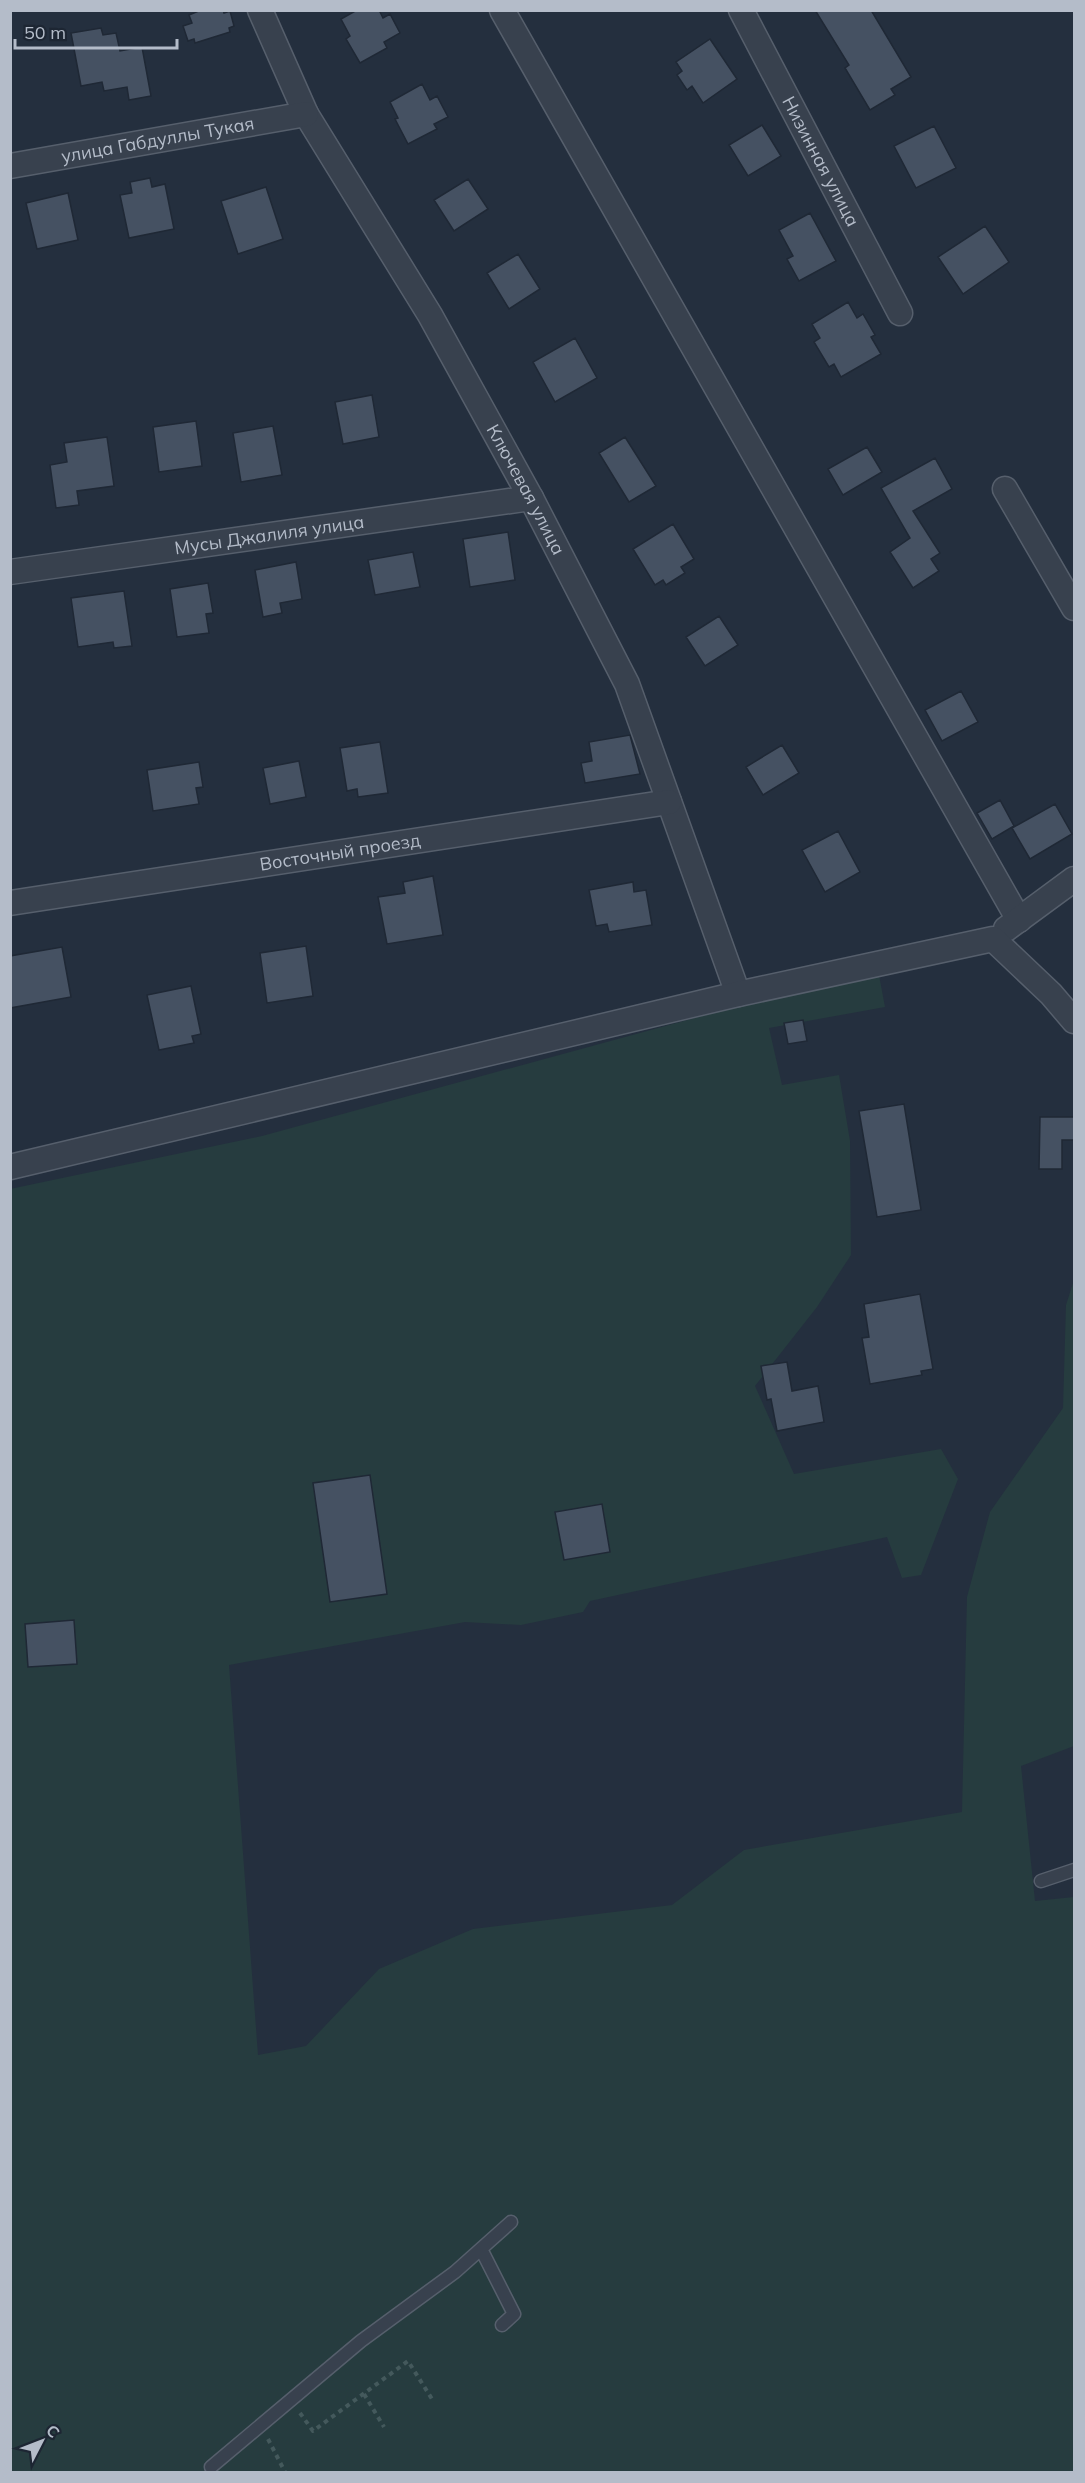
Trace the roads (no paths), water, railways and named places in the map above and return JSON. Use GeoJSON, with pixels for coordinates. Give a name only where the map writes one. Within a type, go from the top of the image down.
{"type":"FeatureCollection","features":[{"type":"Feature","properties":{"kind":"street","name":"Ключевая улица"},"geometry":{"type":"LineString","coordinates":[[260,10],[306,114],[430,315],[531,498],[627,684],[738,994]]}},
{"type":"Feature","properties":{"kind":"street"},"geometry":{"type":"LineString","coordinates":[[502,10],[1019,920]]}},
{"type":"Feature","properties":{"kind":"street","name":"Низинная улица"},"geometry":{"type":"LineString","coordinates":[[741,10],[900,313]]}},
{"type":"Feature","properties":{"kind":"street","name":"улица Габдуллы Тукая"},"geometry":{"type":"LineString","coordinates":[[10,166],[306,114]]}},
{"type":"Feature","properties":{"kind":"street"},"geometry":{"type":"LineString","coordinates":[[1005,489],[1074,608]]}},
{"type":"Feature","properties":{"kind":"street","name":"Мусы Джалиля улица"},"geometry":{"type":"LineString","coordinates":[[10,572],[531,498]]}},
{"type":"Feature","properties":{"kind":"street","name":"Восточный проезд"},"geometry":{"type":"LineString","coordinates":[[10,903],[669,802]]}},
{"type":"Feature","properties":{"kind":"street"},"geometry":{"type":"LineString","coordinates":[[10,1167],[738,994],[993,939],[1074,879]]}},
{"type":"Feature","properties":{"kind":"street"},"geometry":{"type":"LineString","coordinates":[[993,939],[1051,994],[1074,1021]]}},
{"type":"Feature","properties":{"kind":"lane"},"geometry":{"type":"LineString","coordinates":[[1041,1881],[1074,1870]]}},
{"type":"Feature","properties":{"kind":"lane"},"geometry":{"type":"LineString","coordinates":[[211,2467],[361,2341],[455,2272],[511,2222]]}},
{"type":"Feature","properties":{"kind":"lane"},"geometry":{"type":"LineString","coordinates":[[482,2249],[514,2314],[502,2325]]}}]}
